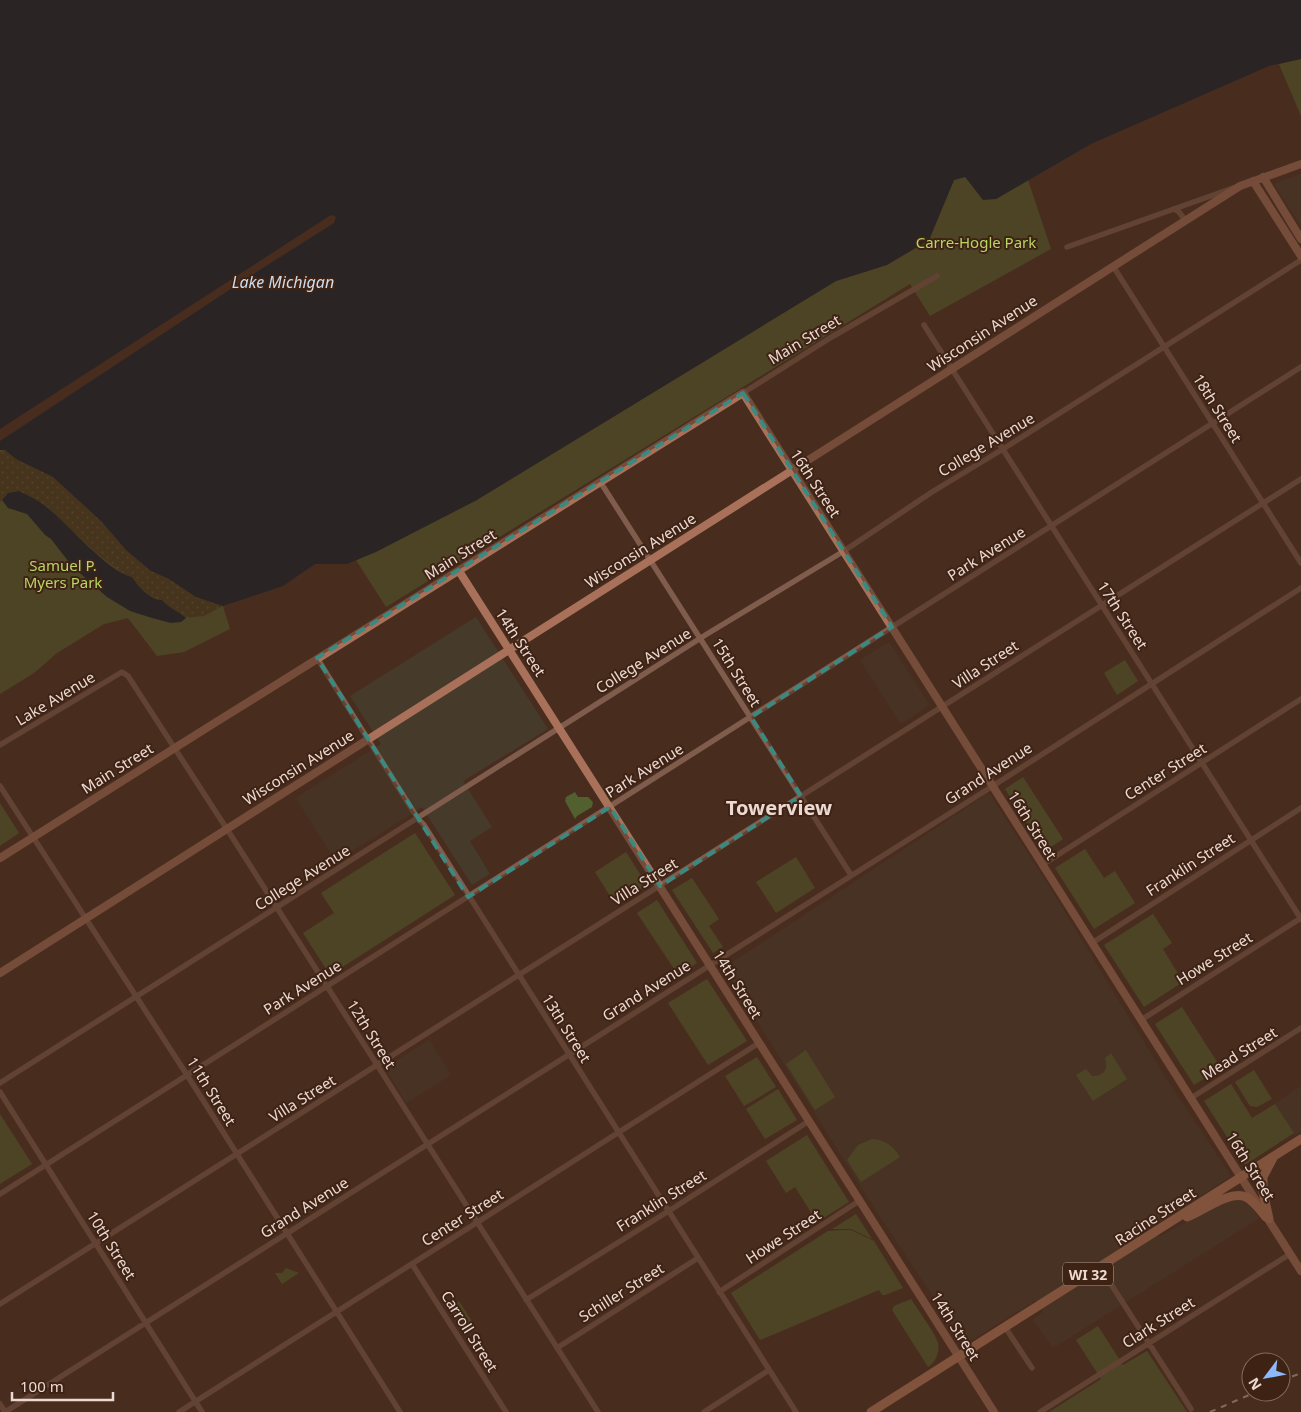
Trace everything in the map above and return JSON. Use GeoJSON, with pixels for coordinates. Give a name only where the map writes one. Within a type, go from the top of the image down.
{"type":"FeatureCollection","features":[{"type":"Feature","properties":{"kind":"main road","name":"Racine Street"},"geometry":{"type":"LineString","coordinates":[[871,1412],[1301,1139]]}},
{"type":"Feature","properties":{"kind":"main road"},"geometry":{"type":"LineString","coordinates":[[1268,1219],[1263,1177],[1274,1156]]}},
{"type":"Feature","properties":{"kind":"main road"},"geometry":{"type":"LineString","coordinates":[[1177,1218],[1188,1217],[1225,1198],[1235,1196],[1248,1198],[1268,1219]]}},
{"type":"Feature","properties":{"kind":"street","name":"Wisconsin Avenue"},"geometry":{"type":"LineString","coordinates":[[0,973],[1240,186],[1301,164]]}},
{"type":"Feature","properties":{"kind":"street"},"geometry":{"type":"LineString","coordinates":[[1262,177],[1301,239]]}},
{"type":"Feature","properties":{"kind":"street"},"geometry":{"type":"LineString","coordinates":[[1253,181],[1301,258]]}},
{"type":"Feature","properties":{"kind":"street"},"geometry":{"type":"LineString","coordinates":[[1067,247],[1240,186]]}},
{"type":"Feature","properties":{"kind":"street"},"geometry":{"type":"LineString","coordinates":[[1174,209],[1180,212],[1186,220]]}},
{"type":"Feature","properties":{"kind":"street","name":"College Avenue"},"geometry":{"type":"LineString","coordinates":[[0,1083],[701,638],[844,551],[932,492],[1003,449],[1301,258]]}},
{"type":"Feature","properties":{"kind":"street","name":"18th Street"},"geometry":{"type":"LineString","coordinates":[[1114,266],[1301,563]]}},
{"type":"Feature","properties":{"kind":"street","name":"Main Street"},"geometry":{"type":"LineString","coordinates":[[0,858],[316,658],[601,483],[830,338],[937,276]]}},
{"type":"Feature","properties":{"kind":"street","name":"17th Street"},"geometry":{"type":"LineString","coordinates":[[924,325],[1301,918]]}},
{"type":"Feature","properties":{"kind":"street","name":"Park Avenue"},"geometry":{"type":"LineString","coordinates":[[0,1194],[1301,367]]}},
{"type":"Feature","properties":{"kind":"street","name":"16th Street"},"geometry":{"type":"LineString","coordinates":[[743,393],[1301,1271]]}},
{"type":"Feature","properties":{"kind":"street","name":"Villa Street"},"geometry":{"type":"LineString","coordinates":[[0,1304],[1301,479]]}},
{"type":"Feature","properties":{"kind":"street","name":"15th Street"},"geometry":{"type":"LineString","coordinates":[[601,483],[850,875]]}},
{"type":"Feature","properties":{"kind":"street","name":"14th Street"},"geometry":{"type":"LineString","coordinates":[[459,571],[994,1412]]}},
{"type":"Feature","properties":{"kind":"street","name":"Grand Avenue"},"geometry":{"type":"LineString","coordinates":[[5,1412],[1301,588]]}},
{"type":"Feature","properties":{"kind":"street","name":"13th Street"},"geometry":{"type":"LineString","coordinates":[[316,658],[796,1412]]}},
{"type":"Feature","properties":{"kind":"street","name":"12th Street"},"geometry":{"type":"LineString","coordinates":[[122,672],[128,676],[227,829],[598,1412]]}},
{"type":"Feature","properties":{"kind":"street","name":"Lake Avenue"},"geometry":{"type":"LineString","coordinates":[[0,745],[122,672]]}},
{"type":"Feature","properties":{"kind":"street","name":"Center Street"},"geometry":{"type":"LineString","coordinates":[[1042,865],[1301,699]]}},
{"type":"Feature","properties":{"kind":"street","name":"11th Street"},"geometry":{"type":"LineString","coordinates":[[0,786],[187,1075],[400,1412]]}},
{"type":"Feature","properties":{"kind":"street","name":"Franklin Street"},"geometry":{"type":"LineString","coordinates":[[1092,943],[1301,808]]}},
{"type":"Feature","properties":{"kind":"street","name":"Howe Street"},"geometry":{"type":"LineString","coordinates":[[1141,1020],[1301,918]]}},
{"type":"Feature","properties":{"kind":"street","name":"Mead Street"},"geometry":{"type":"LineString","coordinates":[[1191,1098],[1301,1028]]}},
{"type":"Feature","properties":{"kind":"street","name":"Center Street"},"geometry":{"type":"LineString","coordinates":[[179,1412],[759,1043]]}},
{"type":"Feature","properties":{"kind":"street","name":"10th Street"},"geometry":{"type":"LineString","coordinates":[[0,1092],[202,1412]]}},
{"type":"Feature","properties":{"kind":"street","name":"Franklin Street"},"geometry":{"type":"LineString","coordinates":[[526,1300],[808,1121]]}},
{"type":"Feature","properties":{"kind":"street","name":"Howe Street"},"geometry":{"type":"LineString","coordinates":[[719,1292],[859,1201]]}},
{"type":"Feature","properties":{"kind":"street","name":"Clark Street"},"geometry":{"type":"LineString","coordinates":[[1040,1412],[1290,1254]]}},
{"type":"Feature","properties":{"kind":"street","name":"Schiller Street"},"geometry":{"type":"LineString","coordinates":[[557,1348],[698,1258]]}},
{"type":"Feature","properties":{"kind":"street","name":"Carroll Street"},"geometry":{"type":"LineString","coordinates":[[412,1264],[506,1412]]}},
{"type":"Feature","properties":{"kind":"street"},"geometry":{"type":"LineString","coordinates":[[1100,1267],[1191,1409]]}},
{"type":"Feature","properties":{"kind":"street"},"geometry":{"type":"LineString","coordinates":[[1005,1327],[1032,1368]]}},
{"type":"Feature","properties":{"kind":"street"},"geometry":{"type":"LineString","coordinates":[[704,1412],[769,1370]]}},
{"type":"Feature","properties":{"kind":"street"},"geometry":{"type":"LineString","coordinates":[[0,1404],[5,1412]]}},
{"type":"Feature","properties":{"kind":"highlighted area"},"geometry":{"type":"Polygon","coordinates":[[[743,393],[892,627],[751,717],[801,796],[660,886],[610,807],[468,897],[317,658],[743,393]]]}},
{"type":"Feature","properties":{"kind":"shaded area"},"geometry":{"type":"Polygon","coordinates":[[[1301,174],[1301,226],[1274,184],[1301,174]]]}},
{"type":"Feature","properties":{"kind":"shaded area"},"geometry":{"type":"Polygon","coordinates":[[[476,617],[548,729],[463,781],[492,827],[470,841],[490,874],[472,885],[422,807],[336,861],[296,798],[381,744],[350,696],[476,617]]]}},
{"type":"Feature","properties":{"kind":"shaded area"},"geometry":{"type":"Polygon","coordinates":[[[889,642],[929,705],[901,724],[860,660],[889,642]]]}},
{"type":"Feature","properties":{"kind":"shaded area"},"geometry":{"type":"Polygon","coordinates":[[[989,793],[1047,883],[1165,1077],[1231,1176],[1152,1227],[1159,1237],[1215,1206],[1240,1198],[1248,1202],[1259,1218],[1053,1348],[1033,1319],[1043,1312],[1036,1300],[965,1344],[875,1209],[724,968],[989,793]]]}},
{"type":"Feature","properties":{"kind":"shaded area"},"geometry":{"type":"Polygon","coordinates":[[[429,1040],[451,1075],[406,1103],[385,1068],[429,1040]]]}},
{"type":"Feature","properties":{"kind":"shaded area"},"geometry":{"type":"Polygon","coordinates":[[[1301,1086],[1301,1132],[1295,1135],[1275,1104],[1301,1086]]]}},
{"type":"Feature","properties":{"kind":"green space"},"geometry":{"type":"Polygon","coordinates":[[[1301,59],[1301,116],[1279,64],[1301,59]]]}},
{"type":"Feature","properties":{"kind":"green space","name":"Carre-Hogle Park"},"geometry":{"type":"Polygon","coordinates":[[[965,177],[996,199],[1028,180],[1051,249],[930,316],[910,284],[386,607],[356,560],[475,501],[836,281],[886,265],[929,240],[954,180],[965,177]]]}},
{"type":"Feature","properties":{"kind":"green space","name":"Samuel P. Myers Park"},"geometry":{"type":"Polygon","coordinates":[[[0,450],[5,450],[16,459],[53,477],[101,521],[126,550],[151,571],[169,579],[196,597],[223,606],[230,629],[184,652],[157,656],[128,618],[104,624],[57,653],[34,673],[0,694],[0,450]]]}},
{"type":"Feature","properties":{"kind":"green space"},"geometry":{"type":"Polygon","coordinates":[[[1125,660],[1138,681],[1117,695],[1104,673],[1125,660]]]}},
{"type":"Feature","properties":{"kind":"green space"},"geometry":{"type":"Polygon","coordinates":[[[1023,777],[1063,839],[1045,851],[1005,789],[1023,777]]]}},
{"type":"Feature","properties":{"kind":"green space"},"geometry":{"type":"Polygon","coordinates":[[[575,792],[578,797],[588,797],[593,802],[592,807],[575,819],[565,801],[566,797],[575,792]]]}},
{"type":"Feature","properties":{"kind":"green space"},"geometry":{"type":"Polygon","coordinates":[[[0,803],[19,833],[0,846],[0,803]]]}},
{"type":"Feature","properties":{"kind":"green space"},"geometry":{"type":"Polygon","coordinates":[[[415,833],[455,895],[330,975],[303,933],[334,913],[321,893],[415,833]]]}},
{"type":"Feature","properties":{"kind":"green space"},"geometry":{"type":"Polygon","coordinates":[[[1085,849],[1104,878],[1115,871],[1135,903],[1094,929],[1055,868],[1085,849]]]}},
{"type":"Feature","properties":{"kind":"green space"},"geometry":{"type":"Polygon","coordinates":[[[626,852],[647,885],[615,904],[595,872],[626,852]]]}},
{"type":"Feature","properties":{"kind":"green space"},"geometry":{"type":"Polygon","coordinates":[[[796,857],[815,888],[776,913],[756,882],[796,857]]]}},
{"type":"Feature","properties":{"kind":"green space"},"geometry":{"type":"Polygon","coordinates":[[[692,878],[719,919],[709,926],[723,947],[713,953],[672,890],[692,878]]]}},
{"type":"Feature","properties":{"kind":"green space"},"geometry":{"type":"Polygon","coordinates":[[[657,900],[697,963],[678,975],[637,913],[657,900]]]}},
{"type":"Feature","properties":{"kind":"green space"},"geometry":{"type":"Polygon","coordinates":[[[1153,914],[1172,943],[1163,949],[1183,982],[1144,1007],[1104,945],[1153,914]]]}},
{"type":"Feature","properties":{"kind":"green space"},"geometry":{"type":"Polygon","coordinates":[[[707,979],[747,1041],[708,1065],[668,1003],[707,979]]]}},
{"type":"Feature","properties":{"kind":"green space"},"geometry":{"type":"Polygon","coordinates":[[[1182,1007],[1221,1068],[1194,1085],[1155,1024],[1182,1007]]]}},
{"type":"Feature","properties":{"kind":"green space"},"geometry":{"type":"Polygon","coordinates":[[[806,1050],[835,1097],[815,1110],[786,1064],[806,1050]]]}},
{"type":"Feature","properties":{"kind":"green space"},"geometry":{"type":"Polygon","coordinates":[[[1111,1053],[1127,1079],[1093,1101],[1076,1075],[1086,1069],[1092,1076],[1100,1075],[1106,1068],[1105,1058],[1111,1053]]]}},
{"type":"Feature","properties":{"kind":"green space"},"geometry":{"type":"Polygon","coordinates":[[[757,1057],[776,1087],[744,1106],[725,1076],[757,1057]]]}},
{"type":"Feature","properties":{"kind":"green space"},"geometry":{"type":"Polygon","coordinates":[[[1254,1070],[1272,1099],[1257,1107],[1250,1106],[1235,1082],[1254,1070]]]}},
{"type":"Feature","properties":{"kind":"green space"},"geometry":{"type":"Polygon","coordinates":[[[1231,1084],[1252,1118],[1275,1104],[1294,1133],[1245,1165],[1204,1101],[1231,1084]]]}},
{"type":"Feature","properties":{"kind":"green space"},"geometry":{"type":"Polygon","coordinates":[[[778,1089],[797,1120],[765,1139],[746,1109],[778,1089]]]}},
{"type":"Feature","properties":{"kind":"green space"},"geometry":{"type":"Polygon","coordinates":[[[0,1114],[32,1164],[0,1184],[0,1114]]]}},
{"type":"Feature","properties":{"kind":"green space"},"geometry":{"type":"Polygon","coordinates":[[[807,1135],[849,1202],[817,1222],[795,1187],[786,1193],[766,1161],[807,1135]]]}},
{"type":"Feature","properties":{"kind":"green space"},"geometry":{"type":"Polygon","coordinates":[[[872,1139],[889,1144],[900,1157],[861,1182],[847,1160],[858,1145],[872,1139]]]}},
{"type":"Feature","properties":{"kind":"green space"},"geometry":{"type":"Polygon","coordinates":[[[856,1214],[872,1239],[851,1229],[832,1229],[856,1214]]]}},
{"type":"Feature","properties":{"kind":"green space"},"geometry":{"type":"Polygon","coordinates":[[[851,1230],[874,1241],[903,1288],[885,1295],[882,1295],[879,1290],[760,1340],[731,1293],[828,1231],[851,1230]]]}},
{"type":"Feature","properties":{"kind":"green space"},"geometry":{"type":"Polygon","coordinates":[[[286,1268],[299,1273],[282,1284],[275,1273],[282,1273],[286,1268]]]}},
{"type":"Feature","properties":{"kind":"green space"},"geometry":{"type":"Polygon","coordinates":[[[911,1299],[938,1343],[936,1357],[928,1367],[892,1310],[894,1306],[911,1299]]]}},
{"type":"Feature","properties":{"kind":"green space"},"geometry":{"type":"Polygon","coordinates":[[[459,1301],[473,1323],[463,1329],[448,1307],[459,1301]]]}},
{"type":"Feature","properties":{"kind":"green space"},"geometry":{"type":"Polygon","coordinates":[[[1098,1326],[1123,1365],[1147,1351],[1187,1412],[1049,1412],[1101,1379],[1076,1340],[1098,1326]]]}},
{"type":"Feature","properties":{"kind":"sand"},"geometry":{"type":"Polygon","coordinates":[[[5,450],[16,459],[53,477],[101,521],[126,550],[151,571],[169,579],[196,597],[223,606],[204,616],[186,618],[162,600],[149,595],[132,577],[125,575],[96,553],[47,507],[19,491],[8,493],[0,502],[0,452],[5,450]]]}},
{"type":"Feature","properties":{"kind":"water","name":"Lake Michigan"},"geometry":{"type":"Polygon","coordinates":[[[0,0],[1301,0],[1301,59],[1269,66],[1091,144],[996,199],[983,200],[965,177],[954,180],[929,240],[887,265],[836,281],[475,501],[376,552],[347,564],[315,564],[283,586],[223,606],[196,597],[169,579],[151,571],[126,550],[101,521],[53,477],[16,459],[5,450],[0,450],[0,0]]]}},
{"type":"Feature","properties":{"kind":"water"},"geometry":{"type":"Polygon","coordinates":[[[19,491],[46,506],[111,566],[132,577],[149,595],[162,600],[186,618],[181,622],[171,623],[152,618],[130,611],[107,597],[72,566],[51,539],[45,535],[27,514],[8,508],[2,500],[8,493],[19,491]]]}},
{"type":"Feature","properties":{"kind":"pier"},"geometry":{"type":"Polygon","coordinates":[[[331,215],[336,217],[334,223],[0,441],[0,429],[331,215]]]}},
{"type":"Feature","properties":{"kind":"railway"},"geometry":{"type":"LineString","coordinates":[[1291,1377],[1301,1373]]}},
{"type":"Feature","properties":{"kind":"railway"},"geometry":{"type":"LineString","coordinates":[[1210,1412],[1241,1399]]}},
{"type":"Feature","properties":{"kind":"district","name":"Towerview"},"geometry":{"type":"Point","coordinates":[779,807]}}]}
